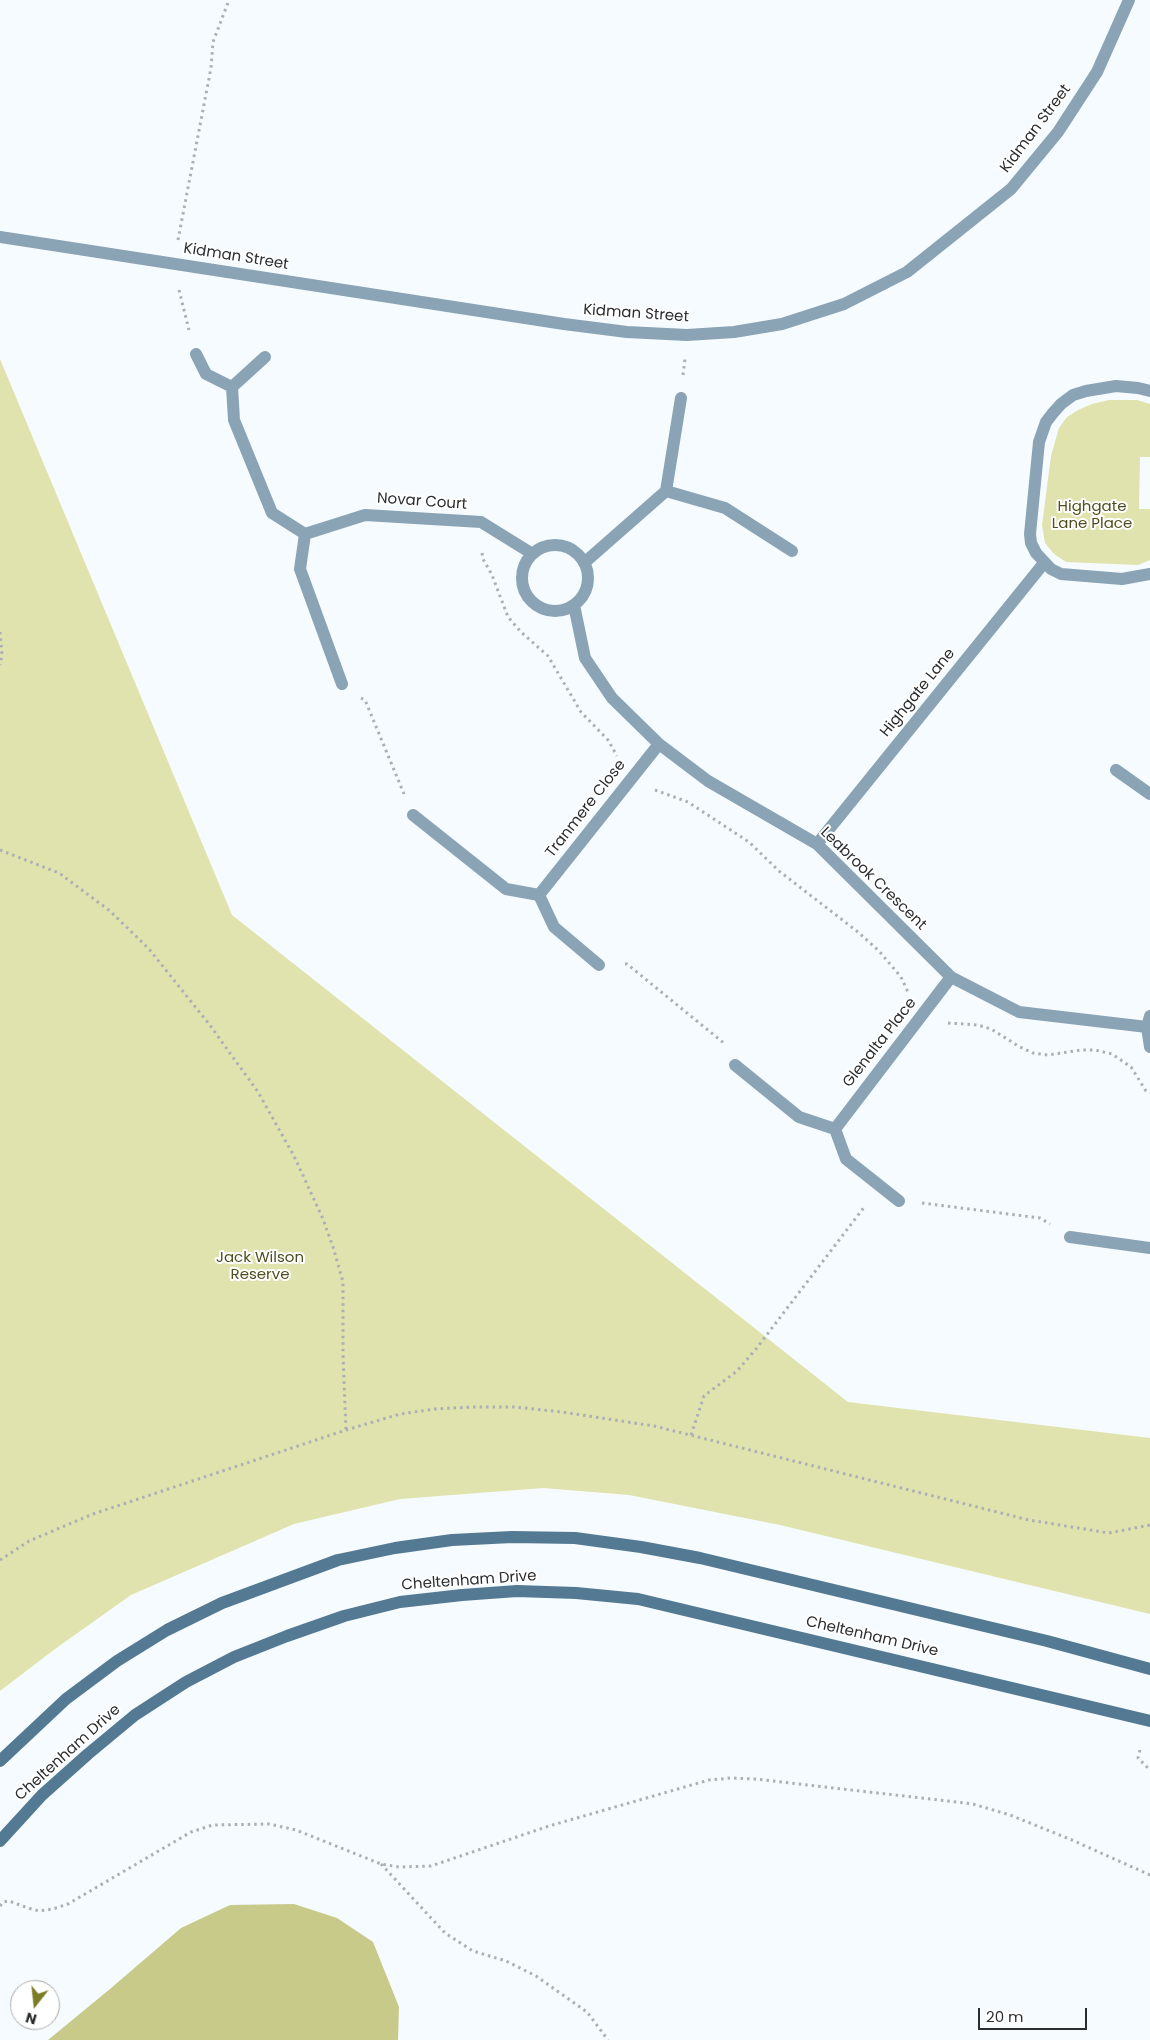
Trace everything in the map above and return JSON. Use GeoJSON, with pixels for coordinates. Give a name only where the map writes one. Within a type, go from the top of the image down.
{"type":"FeatureCollection","features":[{"type":"Feature","properties":{"kind":"main road"},"geometry":{"type":"LineString","coordinates":[[0,1761],[66,1699],[117,1661],[167,1630],[222,1603],[338,1560],[395,1548],[452,1540],[512,1537],[575,1538],[641,1547],[700,1558],[1037,1638],[1150,1669]]}},
{"type":"Feature","properties":{"kind":"main road","name":"Cheltenham Drive"},"geometry":{"type":"LineString","coordinates":[[0,1841],[42,1795],[88,1754],[135,1715],[186,1682],[234,1657],[344,1616],[400,1602],[462,1595],[517,1591],[576,1592],[638,1599],[1150,1721]]}},
{"type":"Feature","properties":{"kind":"street","name":"Kidman Street"},"geometry":{"type":"LineString","coordinates":[[0,237],[564,324],[627,332],[687,335],[734,332],[782,324],[844,304],[907,272],[1011,188],[1058,132],[1097,72],[1129,0]]}},
{"type":"Feature","properties":{"kind":"street"},"geometry":{"type":"LineString","coordinates":[[196,354],[206,374],[232,387]]}},
{"type":"Feature","properties":{"kind":"street"},"geometry":{"type":"LineString","coordinates":[[232,387],[265,357]]}},
{"type":"Feature","properties":{"kind":"street"},"geometry":{"type":"LineString","coordinates":[[1150,391],[1116,386],[1073,395],[1061,404],[1046,422],[1037,452],[1030,534],[1034,548],[1044,563],[1061,574],[1122,579],[1150,574]]}},
{"type":"Feature","properties":{"kind":"street"},"geometry":{"type":"LineString","coordinates":[[232,387],[234,420],[272,513],[304,534],[300,569],[342,684]]}},
{"type":"Feature","properties":{"kind":"street"},"geometry":{"type":"LineString","coordinates":[[584,562],[666,491],[681,398]]}},
{"type":"Feature","properties":{"kind":"street"},"geometry":{"type":"LineString","coordinates":[[666,491],[725,508],[792,552]]}},
{"type":"Feature","properties":{"kind":"street","name":"Novar Court"},"geometry":{"type":"LineString","coordinates":[[304,534],[365,515],[482,522],[531,554]]}},
{"type":"Feature","properties":{"kind":"street"},"geometry":{"type":"LineString","coordinates":[[553,544],[567,547],[577,553],[584,562],[588,574],[587,586],[582,596],[574,605],[563,610],[549,610],[538,606],[526,595],[521,584],[522,572],[531,554],[542,547],[553,544]]}},
{"type":"Feature","properties":{"kind":"street","name":"Highgate Lane"},"geometry":{"type":"LineString","coordinates":[[817,844],[1044,563]]}},
{"type":"Feature","properties":{"kind":"street","name":"Leabrook Crescent"},"geometry":{"type":"LineString","coordinates":[[574,605],[585,658],[612,698],[658,744],[708,780],[817,844],[951,978],[1019,1012],[1148,1022]]}},
{"type":"Feature","properties":{"kind":"street","name":"Tranmere Close"},"geometry":{"type":"LineString","coordinates":[[540,895],[658,744]]}},
{"type":"Feature","properties":{"kind":"street"},"geometry":{"type":"LineString","coordinates":[[1116,770],[1150,794]]}},
{"type":"Feature","properties":{"kind":"street"},"geometry":{"type":"LineString","coordinates":[[413,815],[506,889],[540,895],[554,927],[599,965]]}},
{"type":"Feature","properties":{"kind":"street","name":"Glenalta Place"},"geometry":{"type":"LineString","coordinates":[[835,1129],[951,978]]}},
{"type":"Feature","properties":{"kind":"street"},"geometry":{"type":"LineString","coordinates":[[1148,1022],[1150,1047]]}},
{"type":"Feature","properties":{"kind":"street"},"geometry":{"type":"LineString","coordinates":[[734,1065],[799,1116],[835,1129],[846,1159],[899,1201]]}},
{"type":"Feature","properties":{"kind":"street"},"geometry":{"type":"LineString","coordinates":[[1070,1237],[1150,1245]]}},
{"type":"Feature","properties":{"kind":"path"},"geometry":{"type":"LineString","coordinates":[[196,354],[173,264],[212,68],[213,42],[229,0]]}},
{"type":"Feature","properties":{"kind":"path"},"geometry":{"type":"LineString","coordinates":[[681,398],[687,335]]}},
{"type":"Feature","properties":{"kind":"path"},"geometry":{"type":"LineString","coordinates":[[491,528],[481,548],[483,559],[492,575],[508,616],[521,632],[548,656],[581,712],[608,740],[620,761]]}},
{"type":"Feature","properties":{"kind":"path"},"geometry":{"type":"LineString","coordinates":[[0,632],[2,656],[0,665]]}},
{"type":"Feature","properties":{"kind":"path"},"geometry":{"type":"LineString","coordinates":[[342,684],[365,700],[413,815]]}},
{"type":"Feature","properties":{"kind":"path"},"geometry":{"type":"LineString","coordinates":[[648,787],[688,802],[749,842],[778,871],[858,932],[879,951],[901,977],[905,989],[911,996]]}},
{"type":"Feature","properties":{"kind":"path"},"geometry":{"type":"LineString","coordinates":[[0,850],[59,873],[110,911],[149,949],[210,1024],[258,1092],[294,1156],[323,1219],[343,1282],[346,1430]]}},
{"type":"Feature","properties":{"kind":"path"},"geometry":{"type":"LineString","coordinates":[[599,965],[627,964],[734,1051],[734,1065]]}},
{"type":"Feature","properties":{"kind":"path"},"geometry":{"type":"LineString","coordinates":[[946,1023],[984,1027],[1033,1053],[1048,1055],[1081,1050],[1112,1054],[1131,1066],[1146,1091],[1150,1093]]}},
{"type":"Feature","properties":{"kind":"path"},"geometry":{"type":"LineString","coordinates":[[691,1436],[704,1396],[737,1371],[756,1349],[880,1187]]}},
{"type":"Feature","properties":{"kind":"path"},"geometry":{"type":"LineString","coordinates":[[899,1201],[1040,1218],[1070,1237]]}},
{"type":"Feature","properties":{"kind":"path"},"geometry":{"type":"LineString","coordinates":[[0,1560],[29,1541],[93,1514],[346,1430],[400,1414],[435,1409],[472,1407],[515,1407],[654,1426],[1029,1520],[1109,1533],[1150,1525]]}},
{"type":"Feature","properties":{"kind":"path"},"geometry":{"type":"LineString","coordinates":[[1140,1750],[1138,1758],[1150,1770]]}},
{"type":"Feature","properties":{"kind":"path"},"geometry":{"type":"LineString","coordinates":[[0,1906],[4,1902],[9,1901],[39,1910],[54,1909],[68,1904],[191,1832],[213,1824],[269,1824],[296,1830],[380,1864],[399,1867],[431,1866],[549,1826],[709,1780],[731,1778],[756,1779],[973,1804],[1010,1815],[1150,1875]]}},
{"type":"Feature","properties":{"kind":"path"},"geometry":{"type":"LineString","coordinates":[[380,1864],[445,1933],[473,1952],[506,1961],[536,1976],[587,2012],[608,2040]]}},
{"type":"Feature","properties":{"kind":"green space","name":"Jack Wilson Reserve"},"geometry":{"type":"Polygon","coordinates":[[[0,359],[232,915],[848,1402],[1150,1438],[1150,1614],[780,1525],[629,1495],[543,1488],[400,1499],[294,1524],[131,1595],[0,1691],[0,359]]]}},
{"type":"Feature","properties":{"kind":"green space","name":"Highgate Lane Place"},"geometry":{"type":"Polygon","coordinates":[[[1109,400],[1137,400],[1150,404],[1150,457],[1140,457],[1139,509],[1150,509],[1150,560],[1138,565],[1066,562],[1054,554],[1045,543],[1042,525],[1051,456],[1059,428],[1067,417],[1092,404],[1109,400]]]}},
{"type":"Feature","properties":{"kind":"shaded area"},"geometry":{"type":"Polygon","coordinates":[[[294,1904],[337,1918],[373,1942],[399,2007],[398,2040],[48,2040],[181,1928],[230,1905],[294,1904]]]}}]}
